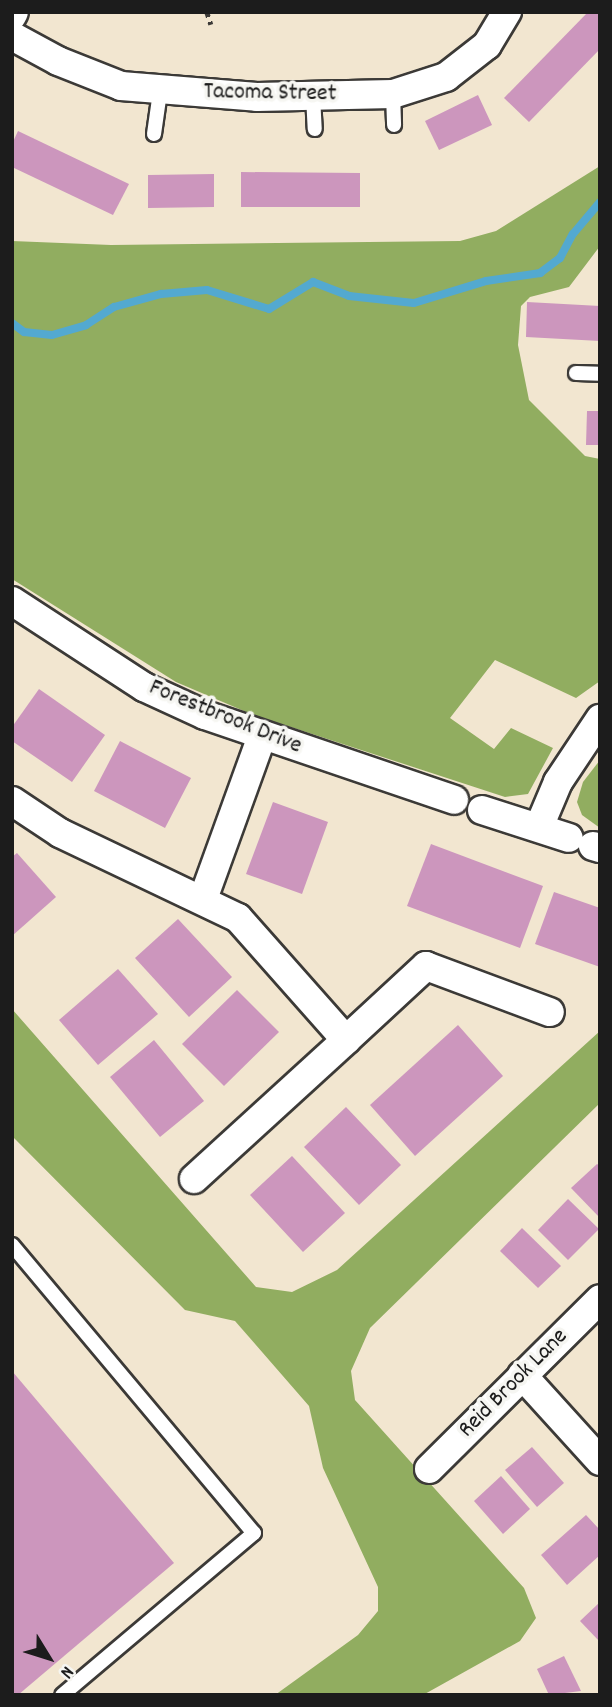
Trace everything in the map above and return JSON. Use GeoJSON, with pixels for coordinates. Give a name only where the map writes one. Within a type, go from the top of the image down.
{"type":"FeatureCollection","features":[{"type":"Feature","properties":{"kind":"street","name":"Tacoma Street"},"geometry":{"type":"LineString","coordinates":[[12,36],[58,61],[121,86],[160,92],[313,96],[393,94],[446,77],[487,46],[507,12]]}},
{"type":"Feature","properties":{"kind":"street","name":"Forestbrook Drive"},"geometry":{"type":"LineString","coordinates":[[12,601],[144,687],[262,736],[454,800]]}},
{"type":"Feature","properties":{"kind":"street"},"geometry":{"type":"LineString","coordinates":[[539,827],[558,782],[600,719]]}},
{"type":"Feature","properties":{"kind":"street"},"geometry":{"type":"LineString","coordinates":[[203,899],[262,736]]}},
{"type":"Feature","properties":{"kind":"street"},"geometry":{"type":"LineString","coordinates":[[12,801],[60,832],[238,918],[346,1041]]}},
{"type":"Feature","properties":{"kind":"street"},"geometry":{"type":"LineString","coordinates":[[482,810],[587,844]]}},
{"type":"Feature","properties":{"kind":"street"},"geometry":{"type":"LineString","coordinates":[[194,1179],[426,966],[550,1012]]}},
{"type":"Feature","properties":{"kind":"street","name":"Reid Brook Lane"},"geometry":{"type":"LineString","coordinates":[[429,1469],[600,1299]]}},
{"type":"Feature","properties":{"kind":"street"},"geometry":{"type":"LineString","coordinates":[[522,1375],[600,1461]]}},
{"type":"Feature","properties":{"kind":"lane"},"geometry":{"type":"LineString","coordinates":[[154,134],[160,92]]}},
{"type":"Feature","properties":{"kind":"lane"},"geometry":{"type":"LineString","coordinates":[[393,94],[394,124]]}},
{"type":"Feature","properties":{"kind":"lane"},"geometry":{"type":"LineString","coordinates":[[313,96],[315,129]]}},
{"type":"Feature","properties":{"kind":"lane"},"geometry":{"type":"LineString","coordinates":[[576,373],[600,374]]}},
{"type":"Feature","properties":{"kind":"lane"},"geometry":{"type":"LineString","coordinates":[[12,1245],[254,1533],[62,1695]]}},
{"type":"Feature","properties":{"kind":"path"},"geometry":{"type":"LineString","coordinates":[[207,12],[211,24]]}},
{"type":"Feature","properties":{"kind":"green space"},"geometry":{"type":"Polygon","coordinates":[[[600,166],[600,246],[569,287],[530,297],[521,306],[518,345],[529,400],[585,456],[600,459],[600,681],[576,698],[495,660],[450,718],[494,749],[511,728],[553,748],[528,794],[505,797],[251,714],[176,682],[12,579],[12,241],[111,245],[460,241],[496,231],[600,166]]]}},
{"type":"Feature","properties":{"kind":"green space"},"geometry":{"type":"Polygon","coordinates":[[[600,760],[600,828],[582,815],[577,802],[583,782],[600,760]]]}},
{"type":"Feature","properties":{"kind":"green space"},"geometry":{"type":"Polygon","coordinates":[[[12,1009],[256,1287],[292,1292],[337,1270],[600,1031],[600,1103],[370,1328],[351,1371],[355,1400],[524,1588],[536,1618],[520,1641],[423,1695],[275,1695],[358,1635],[378,1611],[378,1587],[323,1468],[309,1406],[235,1321],[185,1310],[12,1136],[12,1009]]]}},
{"type":"Feature","properties":{"kind":"building"},"geometry":{"type":"Polygon","coordinates":[[[588,12],[600,12],[600,49],[529,122],[504,98],[588,12]]]}},
{"type":"Feature","properties":{"kind":"building"},"geometry":{"type":"Polygon","coordinates":[[[478,95],[492,125],[439,150],[425,121],[478,95]]]}},
{"type":"Feature","properties":{"kind":"building"},"geometry":{"type":"Polygon","coordinates":[[[18,131],[129,184],[113,215],[12,167],[12,144],[18,131]]]}},
{"type":"Feature","properties":{"kind":"building"},"geometry":{"type":"Polygon","coordinates":[[[241,172],[360,173],[360,207],[241,207],[241,172]]]}},
{"type":"Feature","properties":{"kind":"building"},"geometry":{"type":"Polygon","coordinates":[[[214,174],[214,207],[148,208],[148,175],[214,174]]]}},
{"type":"Feature","properties":{"kind":"building"},"geometry":{"type":"Polygon","coordinates":[[[527,302],[600,306],[600,341],[526,337],[527,302]]]}},
{"type":"Feature","properties":{"kind":"building"},"geometry":{"type":"Polygon","coordinates":[[[587,411],[600,411],[600,445],[586,445],[587,411]]]}},
{"type":"Feature","properties":{"kind":"building"},"geometry":{"type":"Polygon","coordinates":[[[39,689],[105,735],[72,782],[12,741],[12,727],[39,689]]]}},
{"type":"Feature","properties":{"kind":"building"},"geometry":{"type":"Polygon","coordinates":[[[120,741],[191,778],[165,828],[94,791],[120,741]]]}},
{"type":"Feature","properties":{"kind":"building"},"geometry":{"type":"Polygon","coordinates":[[[273,802],[328,822],[302,894],[246,874],[273,802]]]}},
{"type":"Feature","properties":{"kind":"building"},"geometry":{"type":"Polygon","coordinates":[[[431,844],[543,886],[520,948],[407,906],[431,844]]]}},
{"type":"Feature","properties":{"kind":"building"},"geometry":{"type":"Polygon","coordinates":[[[17,853],[56,897],[12,936],[12,857],[17,853]]]}},
{"type":"Feature","properties":{"kind":"building"},"geometry":{"type":"Polygon","coordinates":[[[554,892],[600,908],[600,967],[535,944],[554,892]]]}},
{"type":"Feature","properties":{"kind":"building"},"geometry":{"type":"Polygon","coordinates":[[[178,919],[232,977],[189,1017],[135,958],[178,919]]]}},
{"type":"Feature","properties":{"kind":"building"},"geometry":{"type":"Polygon","coordinates":[[[118,969],[158,1014],[98,1065],[59,1020],[118,969]]]}},
{"type":"Feature","properties":{"kind":"building"},"geometry":{"type":"Polygon","coordinates":[[[237,990],[279,1032],[224,1086],[182,1044],[237,990]]]}},
{"type":"Feature","properties":{"kind":"building"},"geometry":{"type":"Polygon","coordinates":[[[458,1025],[503,1076],[415,1156],[370,1105],[458,1025]]]}},
{"type":"Feature","properties":{"kind":"building"},"geometry":{"type":"Polygon","coordinates":[[[154,1040],[204,1101],[160,1137],[110,1077],[154,1040]]]}},
{"type":"Feature","properties":{"kind":"building"},"geometry":{"type":"Polygon","coordinates":[[[346,1107],[401,1165],[359,1205],[304,1147],[346,1107]]]}},
{"type":"Feature","properties":{"kind":"building"},"geometry":{"type":"Polygon","coordinates":[[[292,1156],[345,1213],[303,1252],[250,1195],[292,1156]]]}},
{"type":"Feature","properties":{"kind":"building"},"geometry":{"type":"Polygon","coordinates":[[[597,1164],[600,1166],[600,1218],[571,1188],[597,1164]]]}},
{"type":"Feature","properties":{"kind":"building"},"geometry":{"type":"Polygon","coordinates":[[[568,1199],[599,1229],[568,1260],[538,1230],[568,1199]]]}},
{"type":"Feature","properties":{"kind":"building"},"geometry":{"type":"Polygon","coordinates":[[[522,1228],[561,1266],[538,1288],[500,1251],[522,1228]]]}},
{"type":"Feature","properties":{"kind":"building"},"geometry":{"type":"Polygon","coordinates":[[[12,1371],[174,1563],[18,1695],[12,1695],[12,1371]]]}},
{"type":"Feature","properties":{"kind":"building"},"geometry":{"type":"Polygon","coordinates":[[[532,1447],[564,1483],[537,1507],[505,1470],[532,1447]]]}},
{"type":"Feature","properties":{"kind":"building"},"geometry":{"type":"Polygon","coordinates":[[[501,1476],[530,1509],[503,1534],[474,1501],[501,1476]]]}},
{"type":"Feature","properties":{"kind":"building"},"geometry":{"type":"Polygon","coordinates":[[[586,1515],[600,1530],[600,1555],[567,1585],[541,1555],[586,1515]]]}},
{"type":"Feature","properties":{"kind":"building"},"geometry":{"type":"Polygon","coordinates":[[[600,1602],[600,1642],[580,1621],[600,1602]]]}},
{"type":"Feature","properties":{"kind":"building"},"geometry":{"type":"Polygon","coordinates":[[[564,1656],[581,1691],[549,1695],[537,1669],[564,1656]]]}},
{"type":"Feature","properties":{"kind":"waterway"},"geometry":{"type":"LineString","coordinates":[[12,323],[24,332],[52,335],[86,325],[114,307],[161,294],[207,290],[269,309],[313,282],[349,296],[414,303],[486,281],[540,273],[560,258],[573,234],[600,202]]}}]}
